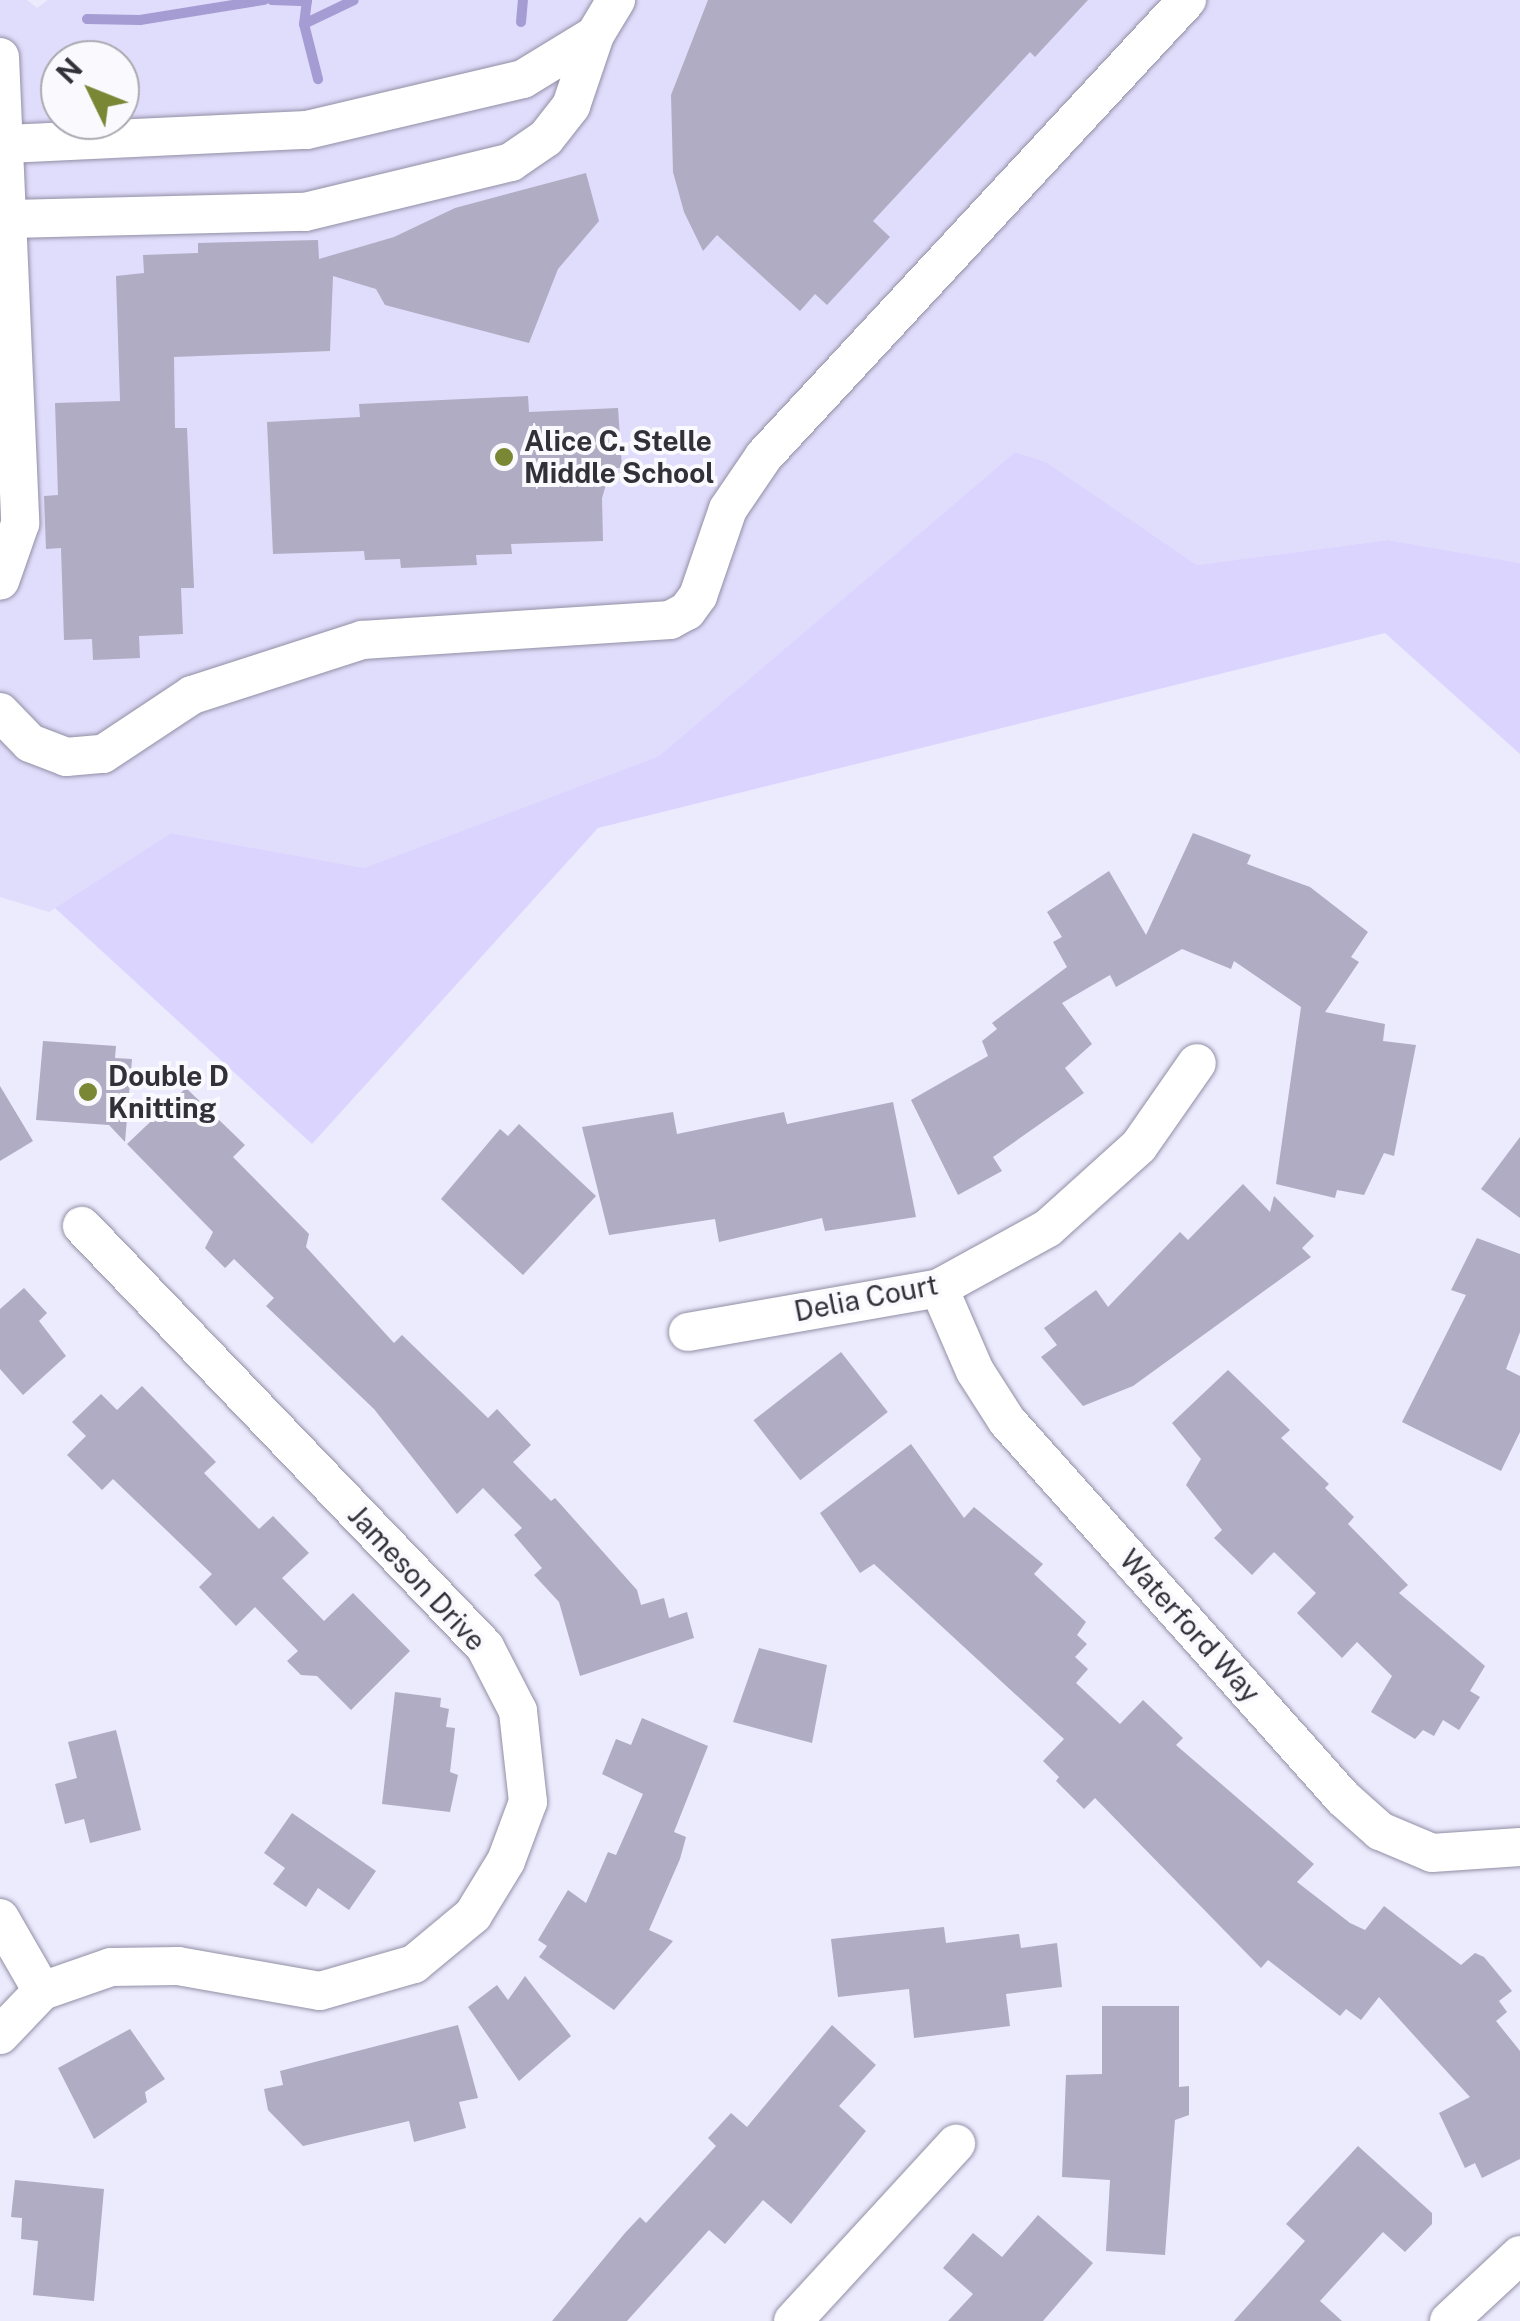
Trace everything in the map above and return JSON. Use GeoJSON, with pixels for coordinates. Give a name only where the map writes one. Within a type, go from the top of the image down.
{"type":"FeatureCollection","features":[{"type":"Feature","properties":{"kind":"street"},"geometry":{"type":"LineString","coordinates":[[11,219],[304,212],[512,162],[546,138],[571,106],[595,35],[616,0]]}},
{"type":"Feature","properties":{"kind":"street"},"geometry":{"type":"LineString","coordinates":[[0,712],[30,744],[66,757],[103,754],[192,695],[362,640],[670,620],[687,611],[698,596],[728,509],[764,456],[1186,0]]}},
{"type":"Feature","properties":{"kind":"street"},"geometry":{"type":"LineString","coordinates":[[6,144],[307,130],[523,78],[595,35]]}},
{"type":"Feature","properties":{"kind":"street"},"geometry":{"type":"LineString","coordinates":[[0,58],[11,219],[20,524],[0,579]]}},
{"type":"Feature","properties":{"kind":"street","name":"Delia Court"},"geometry":{"type":"LineString","coordinates":[[688,1332],[938,1288],[1048,1228],[1138,1146],[1197,1063]]}},
{"type":"Feature","properties":{"kind":"street","name":"Jameson Drive"},"geometry":{"type":"LineString","coordinates":[[0,2035],[42,1991],[111,1967],[178,1966],[320,1990],[414,1964],[473,1916],[506,1861],[528,1802],[518,1711],[485,1647],[82,1226]]}},
{"type":"Feature","properties":{"kind":"street","name":"Waterford Way"},"geometry":{"type":"LineString","coordinates":[[938,1288],[974,1371],[1007,1421],[1343,1798],[1380,1831],[1432,1852],[1520,1847]]}},
{"type":"Feature","properties":{"kind":"street"},"geometry":{"type":"LineString","coordinates":[[0,1918],[42,1991]]}},
{"type":"Feature","properties":{"kind":"street"},"geometry":{"type":"LineString","coordinates":[[793,2321],[956,2144]]}},
{"type":"Feature","properties":{"kind":"street"},"geometry":{"type":"LineString","coordinates":[[1449,2321],[1520,2255]]}},
{"type":"Feature","properties":{"kind":"shaded area","name":"Alice C. Stelle Middle School"},"geometry":{"type":"Polygon","coordinates":[[[0,0],[27,0],[37,8],[48,0],[1520,0],[1520,563],[1388,540],[1197,565],[1046,462],[1015,452],[659,756],[364,868],[171,833],[49,912],[0,897],[0,0]]]}},
{"type":"Feature","properties":{"kind":"shaded area"},"geometry":{"type":"Polygon","coordinates":[[[1015,452],[1046,462],[1197,565],[1388,540],[1520,563],[1520,754],[1385,633],[598,828],[312,1144],[55,908],[171,833],[364,868],[659,756],[1015,452]]]}},
{"type":"Feature","properties":{"kind":"building"},"geometry":{"type":"Polygon","coordinates":[[[708,0],[1088,0],[1035,57],[1030,52],[873,221],[890,237],[827,305],[815,294],[800,311],[717,235],[703,251],[684,212],[673,172],[671,95],[708,0]]]}},
{"type":"Feature","properties":{"kind":"building"},"geometry":{"type":"Polygon","coordinates":[[[586,173],[599,221],[558,269],[529,343],[385,305],[376,289],[333,276],[330,351],[174,357],[175,428],[187,428],[194,588],[181,588],[183,634],[139,636],[140,658],[93,660],[92,639],[64,640],[61,548],[46,549],[44,496],[58,495],[55,403],[120,401],[116,276],[144,273],[143,255],[198,253],[198,243],[318,240],[319,259],[394,237],[455,208],[586,173]]]}},
{"type":"Feature","properties":{"kind":"building"},"geometry":{"type":"Polygon","coordinates":[[[528,396],[529,412],[618,408],[622,468],[611,468],[602,498],[603,541],[511,544],[512,554],[476,555],[477,565],[401,568],[400,559],[365,560],[364,551],[273,554],[267,422],[360,417],[359,404],[528,396]]]}},
{"type":"Feature","properties":{"kind":"building"},"geometry":{"type":"Polygon","coordinates":[[[1193,833],[1251,855],[1247,864],[1310,887],[1368,932],[1351,957],[1359,962],[1325,1012],[1385,1024],[1383,1041],[1416,1045],[1394,1156],[1384,1153],[1364,1195],[1337,1190],[1335,1198],[1276,1184],[1301,1007],[1234,961],[1231,969],[1182,949],[1116,987],[1110,975],[1062,1003],[1092,1044],[1065,1068],[1084,1093],[993,1157],[1002,1171],[958,1195],[911,1100],[988,1056],[982,1041],[997,1029],[992,1023],[1067,967],[1053,942],[1062,937],[1047,912],[1109,871],[1146,935],[1193,833]]]}},
{"type":"Feature","properties":{"kind":"building","name":"Double D Knitting"},"geometry":{"type":"Polygon","coordinates":[[[43,1041],[116,1046],[115,1058],[132,1059],[125,1142],[109,1125],[36,1120],[43,1041]]]}},
{"type":"Feature","properties":{"kind":"building"},"geometry":{"type":"Polygon","coordinates":[[[0,1086],[33,1141],[0,1161],[0,1086]]]}},
{"type":"Feature","properties":{"kind":"building"},"geometry":{"type":"Polygon","coordinates":[[[186,1088],[245,1145],[233,1157],[309,1234],[306,1247],[394,1343],[402,1335],[488,1418],[497,1409],[531,1445],[513,1462],[551,1501],[555,1498],[637,1590],[641,1605],[664,1598],[669,1618],[687,1612],[694,1638],[580,1676],[559,1602],[534,1575],[542,1568],[514,1535],[522,1528],[483,1488],[457,1514],[374,1409],[266,1306],[274,1298],[234,1259],[225,1268],[205,1248],[213,1232],[127,1144],[186,1088]]]}},
{"type":"Feature","properties":{"kind":"building"},"geometry":{"type":"Polygon","coordinates":[[[893,1102],[916,1217],[825,1231],[822,1218],[719,1242],[715,1219],[609,1235],[582,1127],[673,1112],[677,1134],[784,1112],[787,1124],[893,1102]]]}},
{"type":"Feature","properties":{"kind":"building"},"geometry":{"type":"Polygon","coordinates":[[[519,1124],[596,1196],[523,1275],[441,1199],[500,1129],[508,1136],[519,1124]]]}},
{"type":"Feature","properties":{"kind":"building"},"geometry":{"type":"Polygon","coordinates":[[[1520,1137],[1520,1218],[1481,1189],[1520,1137]]]}},
{"type":"Feature","properties":{"kind":"building"},"geometry":{"type":"Polygon","coordinates":[[[1243,1184],[1270,1212],[1274,1196],[1314,1236],[1302,1248],[1311,1257],[1133,1386],[1083,1406],[1041,1357],[1057,1345],[1044,1328],[1096,1290],[1108,1307],[1180,1232],[1188,1240],[1243,1184]]]}},
{"type":"Feature","properties":{"kind":"building"},"geometry":{"type":"Polygon","coordinates":[[[1477,1238],[1520,1254],[1520,1332],[1506,1369],[1520,1376],[1520,1432],[1501,1471],[1402,1422],[1466,1295],[1451,1290],[1477,1238]]]}},
{"type":"Feature","properties":{"kind":"building"},"geometry":{"type":"Polygon","coordinates":[[[24,1288],[47,1313],[39,1321],[66,1356],[23,1395],[0,1369],[0,1309],[24,1288]]]}},
{"type":"Feature","properties":{"kind":"building"},"geometry":{"type":"Polygon","coordinates":[[[841,1352],[888,1412],[800,1480],[754,1420],[841,1352]]]}},
{"type":"Feature","properties":{"kind":"building"},"geometry":{"type":"Polygon","coordinates":[[[1228,1370],[1290,1430],[1281,1438],[1329,1484],[1325,1488],[1354,1517],[1348,1524],[1408,1585],[1399,1593],[1485,1666],[1470,1691],[1480,1697],[1459,1730],[1443,1720],[1434,1736],[1423,1730],[1415,1739],[1371,1712],[1392,1676],[1357,1642],[1342,1658],[1297,1613],[1316,1593],[1274,1552],[1252,1575],[1214,1538],[1222,1530],[1186,1485],[1201,1459],[1172,1423],[1228,1370]]]}},
{"type":"Feature","properties":{"kind":"building"},"geometry":{"type":"Polygon","coordinates":[[[142,1386],[216,1462],[204,1473],[259,1529],[273,1516],[309,1553],[282,1578],[324,1621],[353,1593],[410,1651],[351,1710],[317,1676],[301,1675],[287,1661],[298,1651],[255,1607],[236,1626],[199,1587],[212,1574],[113,1479],[102,1490],[67,1455],[86,1436],[72,1422],[101,1394],[117,1410],[142,1386]]]}},
{"type":"Feature","properties":{"kind":"building"},"geometry":{"type":"Polygon","coordinates":[[[911,1444],[964,1518],[974,1507],[1043,1564],[1034,1574],[1086,1622],[1077,1635],[1087,1644],[1075,1657],[1088,1669],[1076,1683],[1120,1724],[1143,1700],[1183,1738],[1176,1745],[1314,1864],[1297,1882],[1350,1923],[1365,1930],[1384,1906],[1461,1965],[1475,1953],[1484,1957],[1512,1991],[1499,2001],[1507,2012],[1496,2021],[1520,2051],[1520,2159],[1482,2178],[1475,2163],[1465,2168],[1439,2113],[1470,2097],[1379,1997],[1361,2020],[1346,2009],[1340,2016],[1268,1960],[1261,1968],[1095,1798],[1084,1809],[1056,1781],[1059,1777],[1043,1761],[1064,1739],[874,1564],[860,1573],[820,1513],[911,1444]]]}},
{"type":"Feature","properties":{"kind":"building"},"geometry":{"type":"Polygon","coordinates":[[[759,1648],[827,1665],[812,1743],[733,1722],[759,1648]]]}},
{"type":"Feature","properties":{"kind":"building"},"geometry":{"type":"Polygon","coordinates":[[[395,1692],[441,1698],[440,1707],[449,1709],[446,1727],[455,1728],[450,1772],[458,1775],[450,1812],[382,1804],[395,1692]]]}},
{"type":"Feature","properties":{"kind":"building"},"geometry":{"type":"Polygon","coordinates":[[[642,1718],[708,1746],[674,1832],[686,1837],[680,1859],[649,1930],[673,1941],[614,2010],[539,1957],[547,1946],[538,1940],[568,1890],[586,1903],[608,1852],[616,1855],[643,1794],[602,1774],[616,1739],[631,1745],[642,1718]]]}},
{"type":"Feature","properties":{"kind":"building"},"geometry":{"type":"Polygon","coordinates":[[[116,1730],[141,1830],[90,1843],[84,1819],[65,1824],[55,1784],[77,1778],[68,1742],[116,1730]]]}},
{"type":"Feature","properties":{"kind":"building"},"geometry":{"type":"Polygon","coordinates":[[[292,1813],[376,1871],[349,1910],[318,1888],[306,1907],[273,1884],[285,1868],[264,1853],[292,1813]]]}},
{"type":"Feature","properties":{"kind":"building"},"geometry":{"type":"Polygon","coordinates":[[[944,1927],[946,1943],[1019,1934],[1021,1948],[1057,1943],[1062,1987],[1006,1994],[1010,2026],[914,2038],[909,1989],[838,1997],[831,1939],[944,1927]]]}},
{"type":"Feature","properties":{"kind":"building"},"geometry":{"type":"Polygon","coordinates":[[[525,1976],[571,2036],[519,2081],[468,2007],[497,1985],[508,2000],[525,1976]]]}},
{"type":"Feature","properties":{"kind":"building"},"geometry":{"type":"Polygon","coordinates":[[[1102,2006],[1179,2006],[1179,2087],[1189,2086],[1189,2115],[1175,2120],[1165,2255],[1106,2251],[1110,2180],[1062,2177],[1066,2075],[1102,2074],[1102,2006]]]}},
{"type":"Feature","properties":{"kind":"building"},"geometry":{"type":"Polygon","coordinates":[[[458,2025],[478,2098],[459,2102],[466,2128],[414,2142],[409,2121],[303,2146],[268,2110],[264,2089],[283,2085],[280,2071],[458,2025]]]}},
{"type":"Feature","properties":{"kind":"building"},"geometry":{"type":"Polygon","coordinates":[[[832,2025],[876,2065],[839,2106],[866,2131],[791,2224],[763,2200],[725,2244],[709,2230],[627,2321],[552,2321],[625,2233],[640,2217],[646,2223],[716,2146],[708,2138],[731,2113],[747,2127],[832,2025]]]}},
{"type":"Feature","properties":{"kind":"building"},"geometry":{"type":"Polygon","coordinates":[[[130,2029],[165,2079],[145,2092],[147,2102],[94,2139],[58,2068],[130,2029]]]}},
{"type":"Feature","properties":{"kind":"building"},"geometry":{"type":"Polygon","coordinates":[[[1358,2146],[1432,2213],[1432,2224],[1405,2252],[1383,2232],[1320,2301],[1342,2321],[1234,2321],[1305,2241],[1286,2224],[1358,2146]]]}},
{"type":"Feature","properties":{"kind":"building"},"geometry":{"type":"Polygon","coordinates":[[[15,2180],[104,2189],[94,2301],[33,2295],[38,2241],[21,2239],[22,2218],[11,2217],[15,2180]]]}},
{"type":"Feature","properties":{"kind":"building"},"geometry":{"type":"Polygon","coordinates":[[[1038,2215],[1093,2263],[1043,2321],[948,2321],[973,2294],[943,2268],[973,2233],[1002,2257],[1038,2215]]]}},
{"type":"Feature","properties":{"kind":"waterway"},"geometry":{"type":"LineString","coordinates":[[87,19],[140,20],[264,0]]}},
{"type":"Feature","properties":{"kind":"waterway"},"geometry":{"type":"LineString","coordinates":[[272,0],[307,1]]}},
{"type":"Feature","properties":{"kind":"waterway"},"geometry":{"type":"LineString","coordinates":[[307,0],[304,24],[318,79]]}},
{"type":"Feature","properties":{"kind":"waterway"},"geometry":{"type":"LineString","coordinates":[[304,24],[354,0]]}},
{"type":"Feature","properties":{"kind":"waterway"},"geometry":{"type":"LineString","coordinates":[[521,22],[523,0]]}},
{"type":"Feature","properties":{"kind":"place","name":"Alice C. Stelle Middle School"},"geometry":{"type":"Point","coordinates":[504,457]}},
{"type":"Feature","properties":{"kind":"place","name":"Double D Knitting"},"geometry":{"type":"Point","coordinates":[88,1092]}}]}
